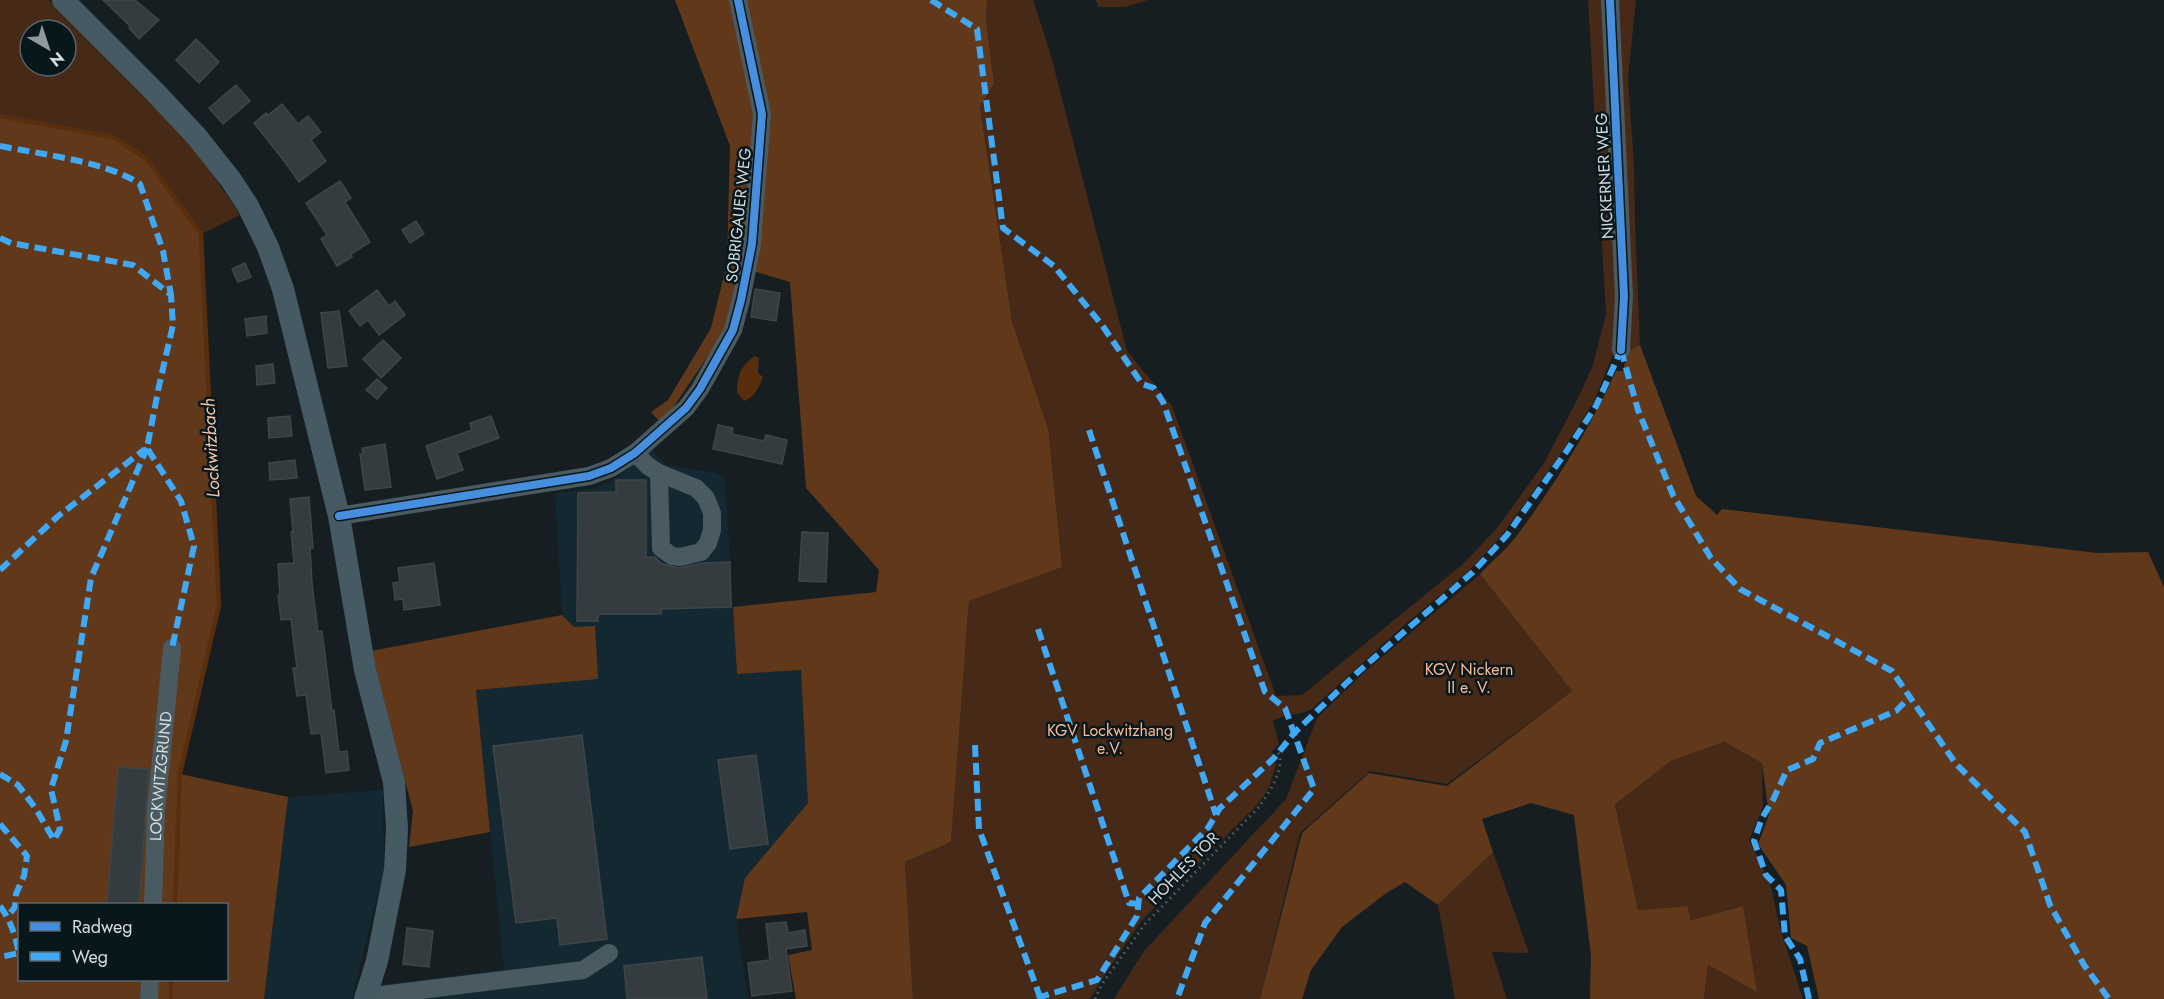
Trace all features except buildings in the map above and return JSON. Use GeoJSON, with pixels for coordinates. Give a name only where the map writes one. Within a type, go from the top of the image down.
{"type":"FeatureCollection","features":[{"type":"Feature","properties":{"kind":"main road"},"geometry":{"type":"LineString","coordinates":[[63,0],[197,137],[231,180],[248,206],[268,247],[283,289],[339,516],[365,670],[394,782],[395,870],[377,961],[365,998]]}},
{"type":"Feature","properties":{"kind":"street","name":"SOBRIGAUER WEG"},"geometry":{"type":"LineString","coordinates":[[339,516],[589,476],[611,468],[635,453],[686,408],[700,389],[733,330],[752,244],[762,114],[738,0]]}},
{"type":"Feature","properties":{"kind":"street","name":"NICKERNER WEG"},"geometry":{"type":"LineString","coordinates":[[1610,0],[1624,296],[1621,351]]}},
{"type":"Feature","properties":{"kind":"street"},"geometry":{"type":"LineString","coordinates":[[635,453],[659,473],[696,488],[706,498],[712,513],[712,530],[708,543],[701,552],[680,557],[672,556],[660,548],[659,473]]}},
{"type":"Feature","properties":{"kind":"street","name":"LOCKWITZGRUND"},"geometry":{"type":"LineString","coordinates":[[153,903],[156,812],[172,648]]}},
{"type":"Feature","properties":{"kind":"street"},"geometry":{"type":"LineString","coordinates":[[365,998],[583,970],[609,953]]}},
{"type":"Feature","properties":{"kind":"street"},"geometry":{"type":"LineString","coordinates":[[149,999],[150,981]]}},
{"type":"Feature","properties":{"kind":"shaded area"},"geometry":{"type":"Polygon","coordinates":[[[675,0],[987,0],[986,20],[994,84],[980,106],[1012,321],[1048,428],[1062,567],[969,601],[951,842],[905,862],[913,999],[796,999],[788,955],[812,950],[807,912],[736,919],[745,878],[808,803],[801,670],[737,674],[733,607],[876,592],[879,570],[806,488],[790,282],[743,268],[729,325],[668,415],[660,422],[651,412],[668,400],[711,328],[727,263],[730,146],[675,0]]]}},
{"type":"Feature","properties":{"kind":"shaded area"},"geometry":{"type":"Polygon","coordinates":[[[0,116],[113,137],[146,158],[201,234],[219,605],[180,774],[288,797],[264,999],[0,999],[0,116]]]}},
{"type":"Feature","properties":{"kind":"shaded area"},"geometry":{"type":"Polygon","coordinates":[[[1640,345],[1696,496],[1717,515],[1722,509],[2097,553],[2148,552],[2164,587],[2164,999],[1819,999],[1807,946],[1791,938],[1786,885],[1758,844],[1769,815],[1762,763],[1724,742],[1671,761],[1615,804],[1638,910],[1687,906],[1691,920],[1743,906],[1757,992],[1708,965],[1704,999],[1590,999],[1591,956],[1574,815],[1531,803],[1482,819],[1493,852],[1438,905],[1405,882],[1385,894],[1342,927],[1311,970],[1302,999],[1260,999],[1302,833],[1369,773],[1447,786],[1572,691],[1480,574],[1510,544],[1532,515],[1584,434],[1616,371],[1623,371],[1627,352],[1640,345]]]}},
{"type":"Feature","properties":{"kind":"shaded area"},"geometry":{"type":"Polygon","coordinates":[[[755,356],[759,358],[758,373],[763,377],[754,394],[744,401],[737,393],[739,376],[746,363],[755,356]]]}},
{"type":"Feature","properties":{"kind":"shaded area"},"geometry":{"type":"Polygon","coordinates":[[[651,449],[667,465],[717,473],[725,479],[737,674],[801,670],[808,803],[745,878],[736,919],[748,999],[380,999],[385,984],[504,969],[476,690],[598,678],[574,627],[562,615],[555,493],[596,488],[631,467],[651,449]]]}},
{"type":"Feature","properties":{"kind":"shaded area"},"geometry":{"type":"Polygon","coordinates":[[[562,615],[574,627],[595,626],[598,679],[476,690],[490,832],[409,847],[413,811],[371,651],[562,615]]]}},
{"type":"Feature","properties":{"kind":"shaded area"},"geometry":{"type":"Polygon","coordinates":[[[383,790],[384,869],[352,999],[264,999],[288,797],[383,790]]]}},
{"type":"Feature","properties":{"kind":"green space"},"geometry":{"type":"Polygon","coordinates":[[[0,0],[49,0],[67,18],[18,18],[18,78],[78,78],[78,28],[153,102],[196,150],[240,215],[201,234],[146,158],[39,124],[0,116],[0,0]]]}},
{"type":"Feature","properties":{"kind":"green space","name":"KGV Lockwitzhang e.V."},"geometry":{"type":"Polygon","coordinates":[[[987,0],[1033,0],[1050,52],[1127,351],[1172,406],[1276,696],[1302,695],[1463,564],[1497,528],[1544,463],[1578,398],[1593,365],[1606,314],[1588,0],[1602,0],[1618,303],[1614,352],[1593,403],[1561,453],[1502,535],[1468,572],[1402,627],[1313,708],[1273,721],[1279,744],[1272,751],[1276,765],[1269,788],[1257,805],[1142,920],[1090,999],[913,999],[905,862],[951,842],[969,601],[1048,428],[1012,321],[980,105],[994,84],[986,20],[987,0]]]}},
{"type":"Feature","properties":{"kind":"green space"},"geometry":{"type":"Polygon","coordinates":[[[1096,0],[1148,0],[1125,7],[1098,7],[1096,0]]]}},
{"type":"Feature","properties":{"kind":"green space"},"geometry":{"type":"Polygon","coordinates":[[[1617,0],[1636,0],[1628,78],[1634,166],[1640,345],[1627,352],[1617,0]]]}},
{"type":"Feature","properties":{"kind":"green space","name":"KGV Nickern II e. V."},"geometry":{"type":"Polygon","coordinates":[[[1480,574],[1572,691],[1447,784],[1370,771],[1300,833],[1260,999],[1114,999],[1144,951],[1286,799],[1317,718],[1361,675],[1480,574]]]}},
{"type":"Feature","properties":{"kind":"green space"},"geometry":{"type":"Polygon","coordinates":[[[1724,742],[1762,763],[1763,807],[1749,840],[1770,883],[1780,928],[1803,999],[1704,999],[1708,965],[1756,991],[1742,906],[1691,920],[1686,906],[1638,910],[1615,803],[1671,761],[1724,742]]]}},
{"type":"Feature","properties":{"kind":"green space"},"geometry":{"type":"Polygon","coordinates":[[[1493,852],[1529,953],[1492,952],[1507,999],[1455,999],[1438,905],[1493,852]]]}},
{"type":"Feature","properties":{"kind":"waterway","name":"Lockwitzbach"},"geometry":{"type":"LineString","coordinates":[[0,116],[113,137],[146,158],[201,234],[219,605],[180,774],[175,903]]}},
{"type":"Feature","properties":{"kind":"waterway","name":"Lockwitzbach"},"geometry":{"type":"LineString","coordinates":[[171,981],[171,999]]}},
{"type":"Feature","properties":{"kind":"marked path"},"geometry":{"type":"LineString","coordinates":[[931,0],[977,29],[1003,228],[1054,266],[1102,325],[1142,384],[1154,388],[1163,402],[1265,692],[1285,708],[1314,789],[1205,923],[1177,999]]}},
{"type":"Feature","properties":{"kind":"marked path"},"geometry":{"type":"LineString","coordinates":[[0,146],[92,164],[126,176],[140,184],[163,251],[171,295]]}},
{"type":"Feature","properties":{"kind":"marked path"},"geometry":{"type":"LineString","coordinates":[[0,238],[11,243],[133,265],[171,295],[173,325],[147,448],[181,501],[194,546],[172,648]]}},
{"type":"Feature","properties":{"kind":"marked path"},"geometry":{"type":"LineString","coordinates":[[1621,350],[1638,410],[1673,495],[1711,558],[1740,589],[1892,671],[1956,764],[2025,832],[2050,905],[2084,965],[2109,999]]}},
{"type":"Feature","properties":{"kind":"marked path"},"geometry":{"type":"LineString","coordinates":[[1038,999],[1097,980],[1137,916],[1139,898],[1208,828],[1220,808],[1274,758],[1295,732],[1358,672],[1473,572],[1507,535],[1596,406],[1621,350]]}},
{"type":"Feature","properties":{"kind":"marked path"},"geometry":{"type":"LineString","coordinates":[[1089,430],[1216,815]]}},
{"type":"Feature","properties":{"kind":"marked path"},"geometry":{"type":"LineString","coordinates":[[0,774],[18,785],[36,809],[54,840],[60,829],[51,789],[66,741],[91,578],[147,448]]}},
{"type":"Feature","properties":{"kind":"marked path"},"geometry":{"type":"LineString","coordinates":[[0,570],[57,517],[145,449]]}},
{"type":"Feature","properties":{"kind":"marked path"},"geometry":{"type":"LineString","coordinates":[[1038,629],[1129,903],[1138,904]]}},
{"type":"Feature","properties":{"kind":"marked path"},"geometry":{"type":"LineString","coordinates":[[1809,999],[1800,959],[1785,936],[1781,890],[1766,875],[1754,841],[1762,818],[1787,770],[1813,759],[1820,743],[1896,711],[1911,696]]}},
{"type":"Feature","properties":{"kind":"marked path"},"geometry":{"type":"LineString","coordinates":[[975,745],[979,829],[1040,997]]}},
{"type":"Feature","properties":{"kind":"marked path"},"geometry":{"type":"LineString","coordinates":[[0,824],[27,856],[24,876],[16,894],[15,907],[8,916]]}},
{"type":"Feature","properties":{"kind":"marked path"},"geometry":{"type":"LineString","coordinates":[[0,906],[12,928],[18,949]]}},
{"type":"Feature","properties":{"kind":"marked path"},"geometry":{"type":"LineString","coordinates":[[0,957],[18,953]]}},
{"type":"Feature","properties":{"kind":"cycle path"},"geometry":{"type":"LineString","coordinates":[[339,516],[589,476],[611,468],[635,453],[686,408],[700,389],[733,330],[752,244],[762,114],[738,0]]}},
{"type":"Feature","properties":{"kind":"cycle path"},"geometry":{"type":"LineString","coordinates":[[1610,0],[1624,296],[1621,350]]}}]}
